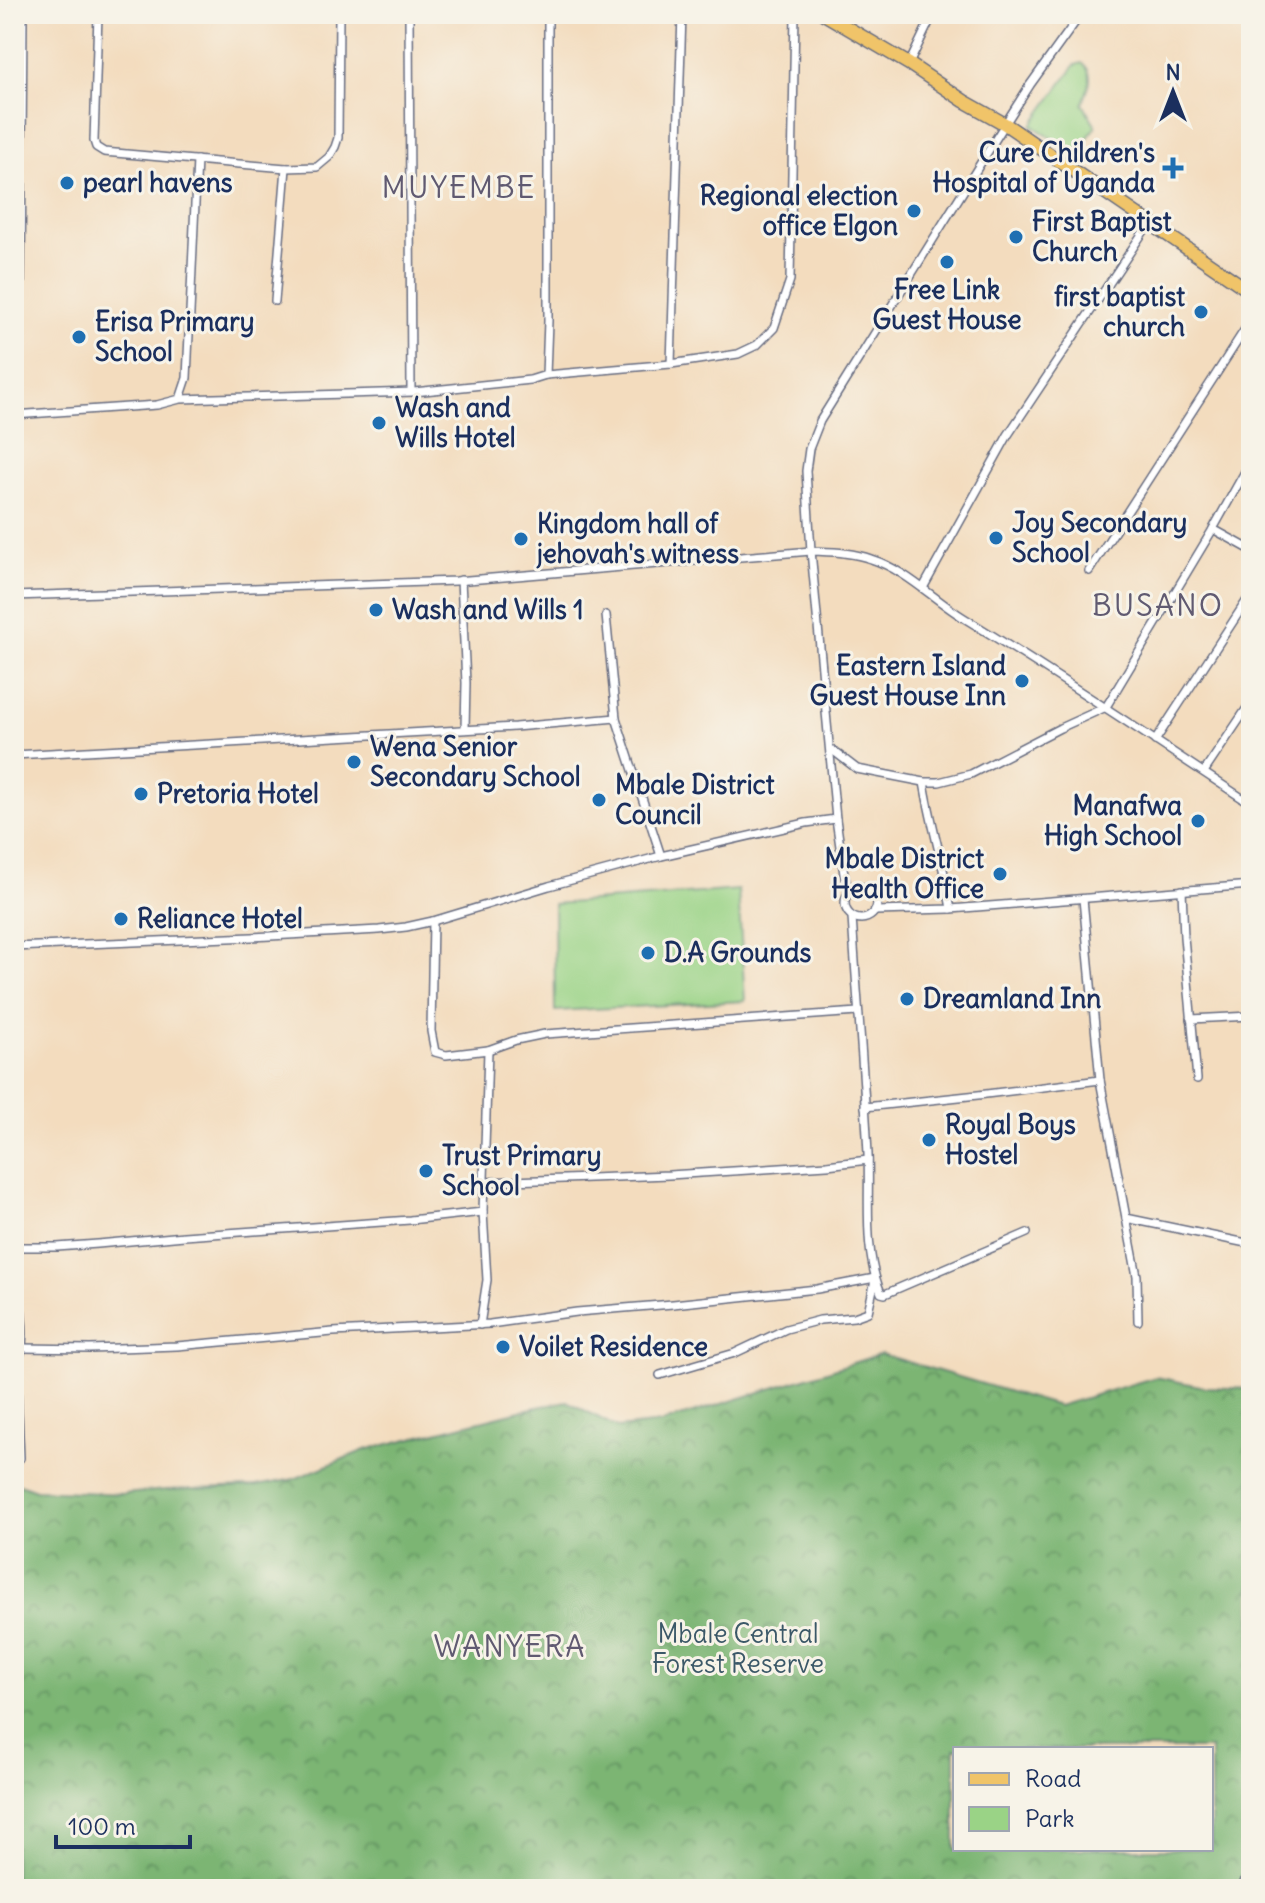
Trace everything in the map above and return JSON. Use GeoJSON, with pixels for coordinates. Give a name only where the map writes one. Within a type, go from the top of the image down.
{"type":"FeatureCollection","features":[{"type":"Feature","properties":{"kind":"main road"},"geometry":{"type":"LineString","coordinates":[[824,14],[1005,124],[1251,292]]}},
{"type":"Feature","properties":{"kind":"street"},"geometry":{"type":"LineString","coordinates":[[14,364],[21,283],[23,14]]}},
{"type":"Feature","properties":{"kind":"street"},"geometry":{"type":"LineString","coordinates":[[98,14],[96,147],[104,152],[286,168],[317,167],[323,164],[335,147],[338,138],[339,14]]}},
{"type":"Feature","properties":{"kind":"street"},"geometry":{"type":"LineString","coordinates":[[409,14],[411,391]]}},
{"type":"Feature","properties":{"kind":"street"},"geometry":{"type":"LineString","coordinates":[[546,375],[548,14]]}},
{"type":"Feature","properties":{"kind":"street"},"geometry":{"type":"LineString","coordinates":[[671,364],[682,14]]}},
{"type":"Feature","properties":{"kind":"street"},"geometry":{"type":"LineString","coordinates":[[14,415],[157,405],[180,399],[411,391],[530,380],[546,375],[671,364],[738,354],[757,345],[774,328],[790,280],[795,14]]}},
{"type":"Feature","properties":{"kind":"street"},"geometry":{"type":"LineString","coordinates":[[909,64],[933,14]]}},
{"type":"Feature","properties":{"kind":"street"},"geometry":{"type":"LineString","coordinates":[[849,893],[836,819],[811,551],[806,471],[809,449],[820,421],[1005,124],[1081,14]]}},
{"type":"Feature","properties":{"kind":"street"},"geometry":{"type":"LineString","coordinates":[[180,399],[187,378],[197,160]]}},
{"type":"Feature","properties":{"kind":"street"},"geometry":{"type":"LineString","coordinates":[[275,301],[286,168]]}},
{"type":"Feature","properties":{"kind":"street"},"geometry":{"type":"LineString","coordinates":[[923,588],[1008,435],[1150,222]]}},
{"type":"Feature","properties":{"kind":"street"},"geometry":{"type":"LineString","coordinates":[[1089,571],[1251,320]]}},
{"type":"Feature","properties":{"kind":"street"},"geometry":{"type":"LineString","coordinates":[[830,749],[857,769],[924,782],[947,780],[971,774],[1106,707],[1251,461]]}},
{"type":"Feature","properties":{"kind":"street"},"geometry":{"type":"LineString","coordinates":[[1213,529],[1251,550]]}},
{"type":"Feature","properties":{"kind":"street"},"geometry":{"type":"LineString","coordinates":[[14,596],[461,580],[811,551],[853,554],[886,565],[923,588],[1251,804]]}},
{"type":"Feature","properties":{"kind":"street"},"geometry":{"type":"LineString","coordinates":[[461,580],[465,729]]}},
{"type":"Feature","properties":{"kind":"street"},"geometry":{"type":"LineString","coordinates":[[1155,741],[1251,594]]}},
{"type":"Feature","properties":{"kind":"street"},"geometry":{"type":"LineString","coordinates":[[606,615],[616,718],[661,856]]}},
{"type":"Feature","properties":{"kind":"street"},"geometry":{"type":"LineString","coordinates":[[1204,772],[1251,702]]}},
{"type":"Feature","properties":{"kind":"street"},"geometry":{"type":"LineString","coordinates":[[14,755],[616,718]]}},
{"type":"Feature","properties":{"kind":"street"},"geometry":{"type":"LineString","coordinates":[[924,782],[951,909]]}},
{"type":"Feature","properties":{"kind":"street"},"geometry":{"type":"LineString","coordinates":[[14,947],[379,930],[433,921],[661,856],[836,819]]}},
{"type":"Feature","properties":{"kind":"street"},"geometry":{"type":"LineString","coordinates":[[875,911],[951,909],[1251,885]]}},
{"type":"Feature","properties":{"kind":"street"},"geometry":{"type":"LineString","coordinates":[[852,917],[862,919],[872,915],[877,901],[873,892],[858,888],[849,893],[846,908],[852,917],[871,1248],[875,1278],[881,1293],[885,1294],[1027,1233]]}},
{"type":"Feature","properties":{"kind":"street"},"geometry":{"type":"LineString","coordinates":[[1182,890],[1197,1079]]}},
{"type":"Feature","properties":{"kind":"street"},"geometry":{"type":"LineString","coordinates":[[1083,899],[1100,1080],[1137,1276],[1138,1321]]}},
{"type":"Feature","properties":{"kind":"street"},"geometry":{"type":"LineString","coordinates":[[433,921],[431,1031],[435,1052],[446,1055],[488,1050],[545,1034],[858,1012]]}},
{"type":"Feature","properties":{"kind":"street"},"geometry":{"type":"LineString","coordinates":[[1191,1019],[1251,1016]]}},
{"type":"Feature","properties":{"kind":"street"},"geometry":{"type":"LineString","coordinates":[[14,1026],[14,1077]]}},
{"type":"Feature","properties":{"kind":"street"},"geometry":{"type":"LineString","coordinates":[[480,1325],[487,1280],[483,1212],[488,1050]]}},
{"type":"Feature","properties":{"kind":"street"},"geometry":{"type":"LineString","coordinates":[[865,1107],[1100,1080]]}},
{"type":"Feature","properties":{"kind":"street"},"geometry":{"type":"LineString","coordinates":[[486,1182],[669,1175],[868,1160]]}},
{"type":"Feature","properties":{"kind":"street"},"geometry":{"type":"LineString","coordinates":[[18,1247],[98,1244],[483,1212]]}},
{"type":"Feature","properties":{"kind":"street"},"geometry":{"type":"LineString","coordinates":[[1126,1218],[1251,1244]]}},
{"type":"Feature","properties":{"kind":"street"},"geometry":{"type":"LineString","coordinates":[[14,1220],[22,1348],[19,1362],[15,1365],[20,1458]]}},
{"type":"Feature","properties":{"kind":"street"},"geometry":{"type":"LineString","coordinates":[[22,1348],[177,1346],[333,1332],[480,1325],[577,1312],[817,1289],[875,1278]]}},
{"type":"Feature","properties":{"kind":"street"},"geometry":{"type":"LineString","coordinates":[[660,1375],[735,1353],[786,1329],[868,1312],[875,1278]]}},
{"type":"Feature","properties":{"kind":"street"},"geometry":{"type":"LineString","coordinates":[[1242,1889],[1251,1862]]}},
{"type":"Feature","properties":{"kind":"green space"},"geometry":{"type":"Polygon","coordinates":[[[1082,63],[1090,77],[1083,104],[1096,126],[1076,155],[1032,125],[1075,65],[1082,63]]]}},
{"type":"Feature","properties":{"kind":"green space","name":"D.A Grounds"},"geometry":{"type":"Polygon","coordinates":[[[738,890],[745,1001],[555,1011],[554,904],[738,890]]]}},
{"type":"Feature","properties":{"kind":"green space","name":"Mbale Central Forest Reserve"},"geometry":{"type":"Polygon","coordinates":[[[881,1354],[1058,1406],[1156,1377],[1205,1387],[1251,1389],[1251,1889],[14,1889],[14,1482],[36,1490],[124,1494],[251,1487],[294,1479],[365,1450],[567,1401],[618,1428],[661,1423],[881,1354]]]}},
{"type":"Feature","properties":{"kind":"place","name":"Cure Children's Hospital of Uganda"},"geometry":{"type":"Point","coordinates":[1173,168]}},
{"type":"Feature","properties":{"kind":"place","name":"pearl havens"},"geometry":{"type":"Point","coordinates":[67,183]}},
{"type":"Feature","properties":{"kind":"place","name":"Regional election office Elgon"},"geometry":{"type":"Point","coordinates":[914,211]}},
{"type":"Feature","properties":{"kind":"place","name":"First Baptist Church"},"geometry":{"type":"Point","coordinates":[1016,237]}},
{"type":"Feature","properties":{"kind":"place","name":"Free Link Guest House"},"geometry":{"type":"Point","coordinates":[947,262]}},
{"type":"Feature","properties":{"kind":"place","name":"first baptist church"},"geometry":{"type":"Point","coordinates":[1201,312]}},
{"type":"Feature","properties":{"kind":"place","name":"Erisa Primary School"},"geometry":{"type":"Point","coordinates":[79,337]}},
{"type":"Feature","properties":{"kind":"place","name":"Wash and Wills Hotel"},"geometry":{"type":"Point","coordinates":[379,423]}},
{"type":"Feature","properties":{"kind":"place","name":"Joy Secondary School"},"geometry":{"type":"Point","coordinates":[996,538]}},
{"type":"Feature","properties":{"kind":"place","name":"Kingdom hall of jehovah's witness"},"geometry":{"type":"Point","coordinates":[521,539]}},
{"type":"Feature","properties":{"kind":"place","name":"Wash and Wills 1"},"geometry":{"type":"Point","coordinates":[376,610]}},
{"type":"Feature","properties":{"kind":"place","name":"Eastern Island Guest House Inn"},"geometry":{"type":"Point","coordinates":[1022,681]}},
{"type":"Feature","properties":{"kind":"place","name":"Wena Senior Secondary School"},"geometry":{"type":"Point","coordinates":[354,762]}},
{"type":"Feature","properties":{"kind":"place","name":"Pretoria Hotel"},"geometry":{"type":"Point","coordinates":[141,794]}},
{"type":"Feature","properties":{"kind":"place","name":"Mbale District Council"},"geometry":{"type":"Point","coordinates":[599,800]}},
{"type":"Feature","properties":{"kind":"place","name":"Manafwa High School"},"geometry":{"type":"Point","coordinates":[1198,821]}},
{"type":"Feature","properties":{"kind":"place","name":"Mbale District Health Office"},"geometry":{"type":"Point","coordinates":[1000,874]}},
{"type":"Feature","properties":{"kind":"place","name":"Reliance Hotel"},"geometry":{"type":"Point","coordinates":[121,919]}},
{"type":"Feature","properties":{"kind":"place","name":"D.A Grounds"},"geometry":{"type":"Point","coordinates":[648,953]}},
{"type":"Feature","properties":{"kind":"place","name":"Dreamland Inn"},"geometry":{"type":"Point","coordinates":[907,999]}},
{"type":"Feature","properties":{"kind":"place","name":"Royal Boys Hostel"},"geometry":{"type":"Point","coordinates":[929,1140]}},
{"type":"Feature","properties":{"kind":"place","name":"Trust Primary School"},"geometry":{"type":"Point","coordinates":[426,1171]}},
{"type":"Feature","properties":{"kind":"place","name":"Voilet Residence"},"geometry":{"type":"Point","coordinates":[503,1347]}},
{"type":"Feature","properties":{"kind":"district","name":"MUYEMBE"},"geometry":{"type":"Point","coordinates":[459,188]}},
{"type":"Feature","properties":{"kind":"district","name":"BUSANO"},"geometry":{"type":"Point","coordinates":[1158,606]}},
{"type":"Feature","properties":{"kind":"district","name":"WANYERA"},"geometry":{"type":"Point","coordinates":[510,1647]}}]}
